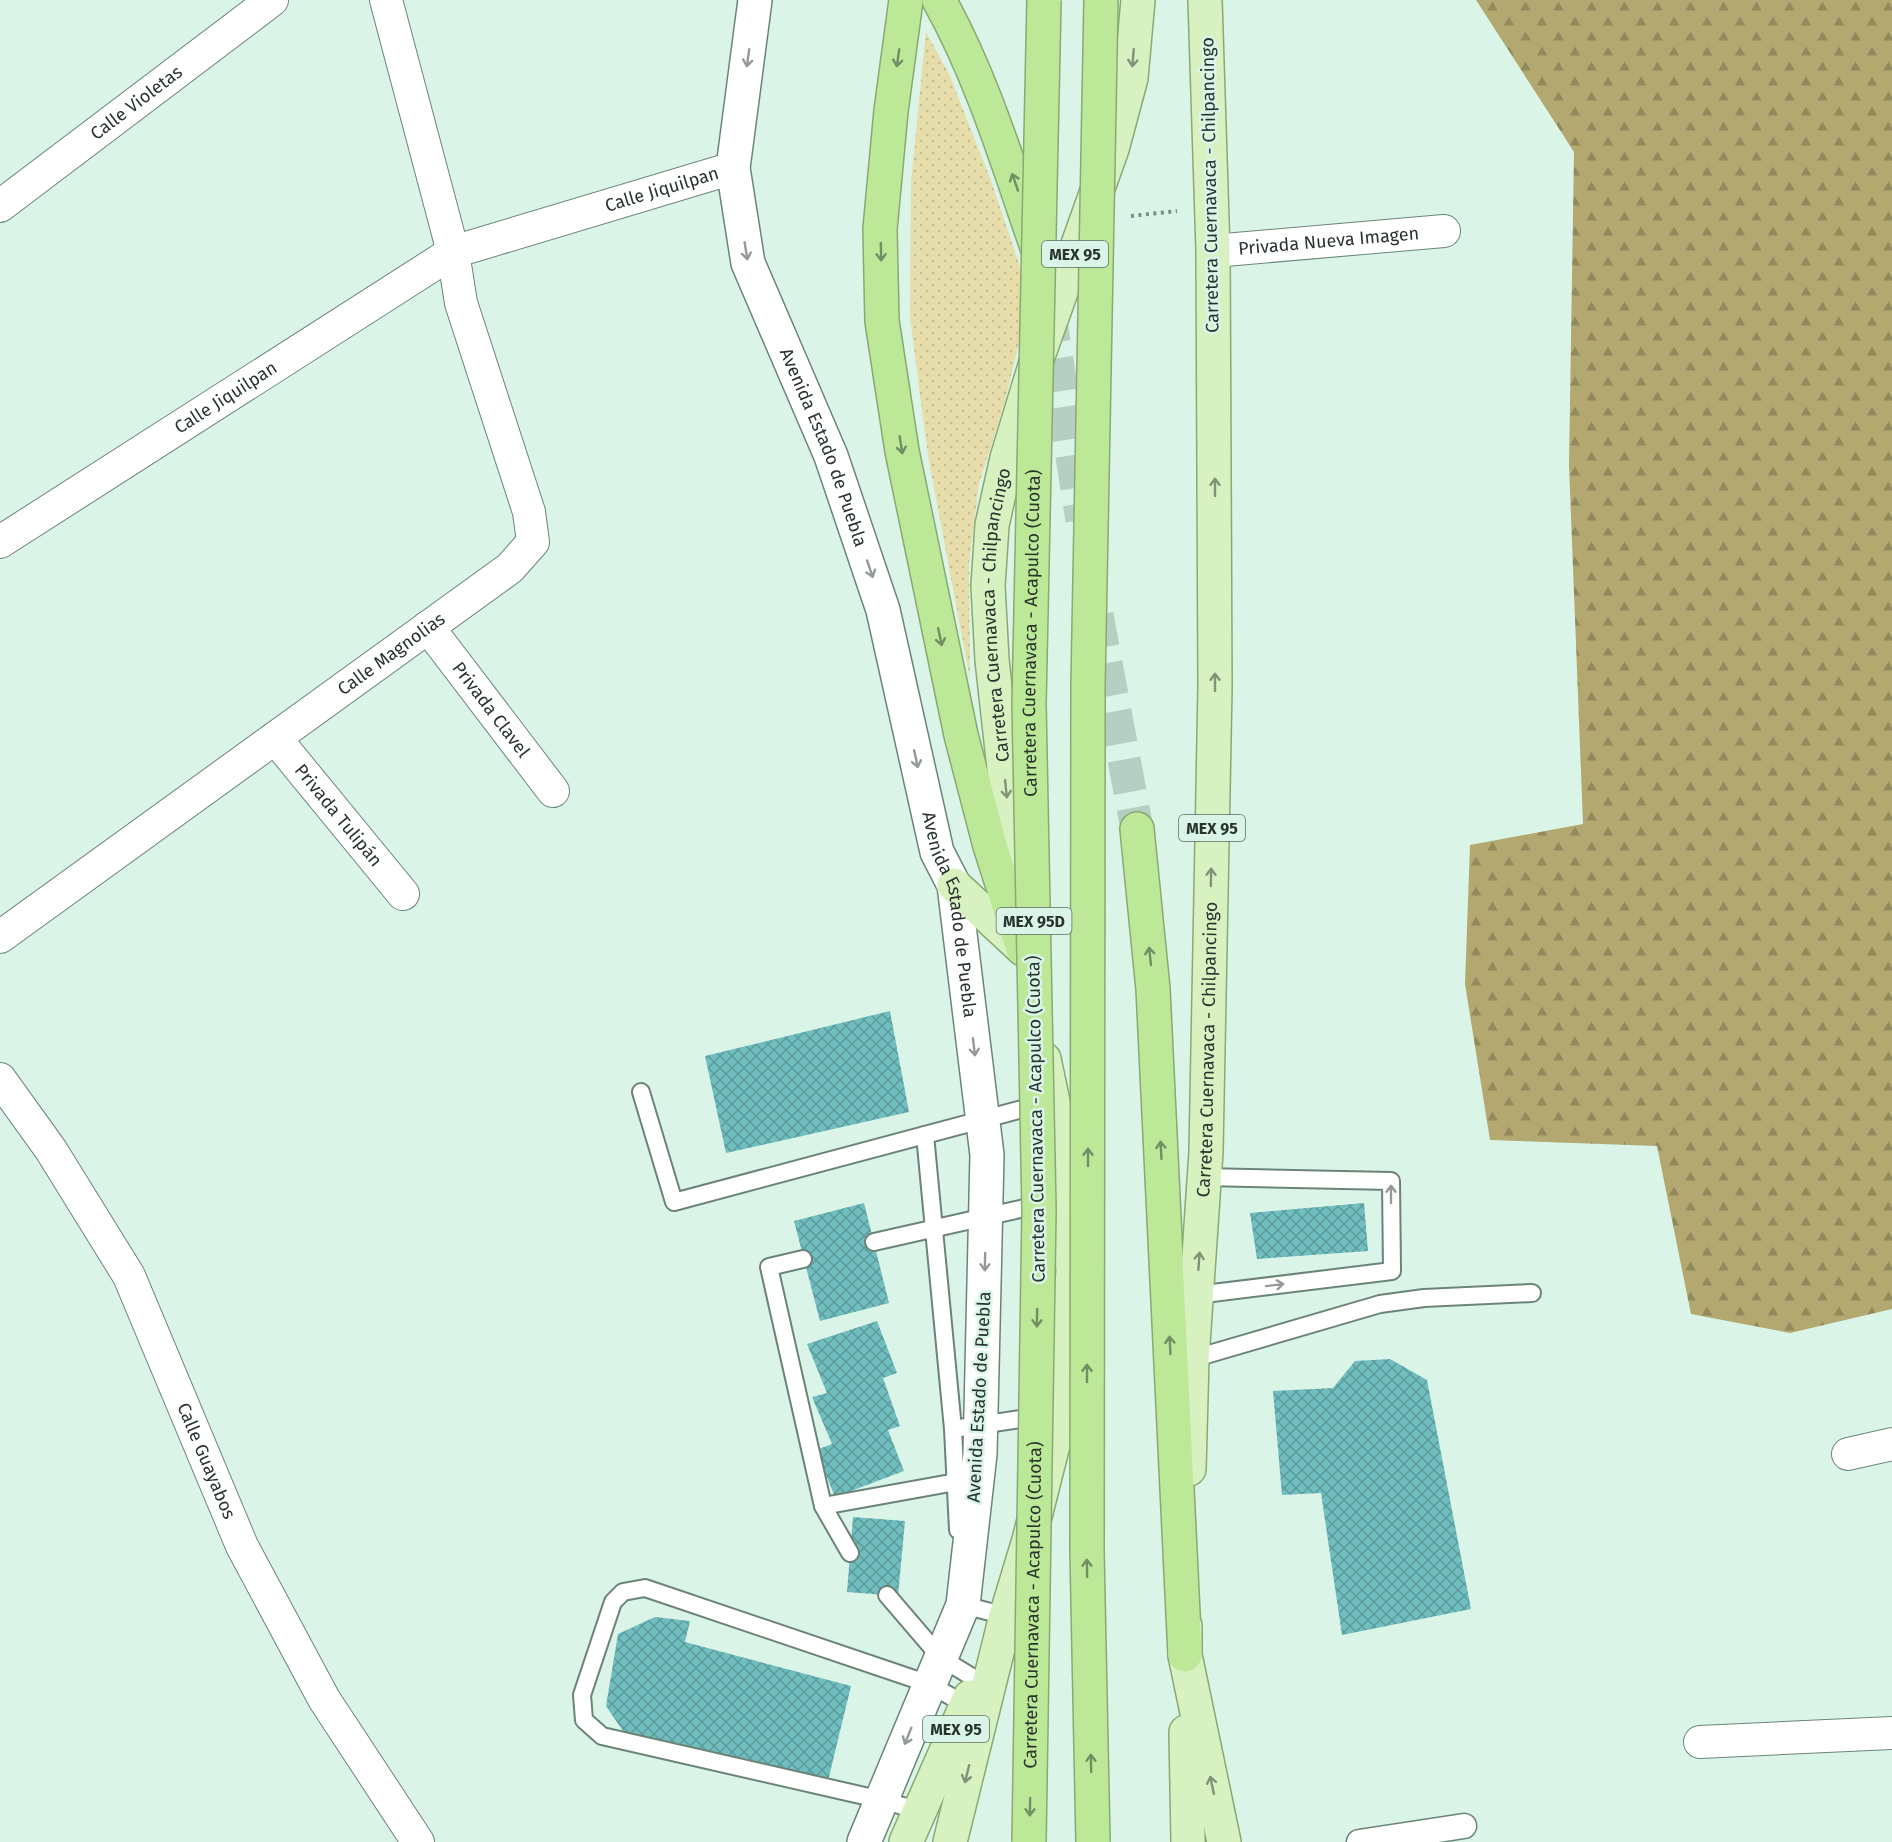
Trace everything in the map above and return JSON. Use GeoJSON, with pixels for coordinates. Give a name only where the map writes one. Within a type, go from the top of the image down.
{"type":"FeatureCollection","features":[{"type":"Feature","properties":{"kind":"highway"},"geometry":{"type":"LineString","coordinates":[[906,0],[891,111],[880,229],[882,321],[902,451],[961,735],[990,846],[1023,949]]}},
{"type":"Feature","properties":{"kind":"highway"},"geometry":{"type":"LineString","coordinates":[[939,0],[955,29],[998,134],[1041,257]]}},
{"type":"Feature","properties":{"kind":"highway"},"geometry":{"type":"LineString","coordinates":[[1044,0],[1041,257],[1047,295]]}},
{"type":"Feature","properties":{"kind":"highway","name":"Carretera Cuernavaca - Acapulco (Cuota)"},"geometry":{"type":"LineString","coordinates":[[1029,1842],[1039,1210],[1029,704],[1044,0]]}},
{"type":"Feature","properties":{"kind":"highway","name":"MEX 95D"},"geometry":{"type":"LineString","coordinates":[[1093,1842],[1087,1551],[1088,686],[1101,0]]}},
{"type":"Feature","properties":{"kind":"highway"},"geometry":{"type":"LineString","coordinates":[[1137,829],[1153,989],[1185,1655]]}},
{"type":"Feature","properties":{"kind":"main road","name":"Carretera Cuernavaca - Chilpancingo"},"geometry":{"type":"LineString","coordinates":[[950,1842],[1006,1616],[1029,1540],[1054,1441],[1059,1413],[1073,1272],[1068,1198],[1053,1101],[1023,949],[992,660],[988,586],[992,525],[1007,458],[1027,392],[1112,149],[1131,78],[1138,0]]}},
{"type":"Feature","properties":{"kind":"main road","name":"Carretera Cuernavaca - Chilpancingo"},"geometry":{"type":"LineString","coordinates":[[1205,0],[1213,251],[1215,687],[1204,1177],[1192,1359],[1185,1655],[1224,1842]]}},
{"type":"Feature","properties":{"kind":"main road"},"geometry":{"type":"LineString","coordinates":[[954,885],[1023,949]]}},
{"type":"Feature","properties":{"kind":"main road","name":"MEX 95"},"geometry":{"type":"LineString","coordinates":[[906,1842],[1006,1616]]}},
{"type":"Feature","properties":{"kind":"main road","name":"MEX 95"},"geometry":{"type":"LineString","coordinates":[[1185,1655],[1188,1842]]}},
{"type":"Feature","properties":{"kind":"street","name":"Calle Violetas"},"geometry":{"type":"LineString","coordinates":[[0,206],[272,0]]}},
{"type":"Feature","properties":{"kind":"street"},"geometry":{"type":"LineString","coordinates":[[386,0],[453,252]]}},
{"type":"Feature","properties":{"kind":"street","name":"Avenida Estado de Puebla"},"geometry":{"type":"LineString","coordinates":[[755,0],[733,168],[748,263],[831,456],[883,610],[937,852],[954,885],[987,1155],[986,1216],[967,1427],[980,1454],[963,1605],[864,1842]]}},
{"type":"Feature","properties":{"kind":"street","name":"Calle Jiquilpan"},"geometry":{"type":"LineString","coordinates":[[0,542],[453,252],[733,168]]}},
{"type":"Feature","properties":{"kind":"street","name":"Privada Nueva Imagen"},"geometry":{"type":"LineString","coordinates":[[1213,251],[1444,231]]}},
{"type":"Feature","properties":{"kind":"street","name":"Calle Magnolias"},"geometry":{"type":"LineString","coordinates":[[0,937],[510,568],[533,542],[529,512],[461,303],[453,252]]}},
{"type":"Feature","properties":{"kind":"street","name":"Privada Clavel"},"geometry":{"type":"LineString","coordinates":[[428,627],[553,791]]}},
{"type":"Feature","properties":{"kind":"street","name":"Privada Tulipán"},"geometry":{"type":"LineString","coordinates":[[275,738],[403,894]]}},
{"type":"Feature","properties":{"kind":"street","name":"Calle Guayabos"},"geometry":{"type":"LineString","coordinates":[[0,1079],[51,1150],[129,1276],[242,1546],[324,1699],[418,1842]]}},
{"type":"Feature","properties":{"kind":"street"},"geometry":{"type":"LineString","coordinates":[[1848,1454],[1892,1444]]}},
{"type":"Feature","properties":{"kind":"street"},"geometry":{"type":"LineString","coordinates":[[1700,1742],[1892,1733]]}},
{"type":"Feature","properties":{"kind":"street"},"geometry":{"type":"LineString","coordinates":[[1359,1842],[1464,1826]]}},
{"type":"Feature","properties":{"kind":"lane"},"geometry":{"type":"LineString","coordinates":[[641,1092],[674,1202],[1053,1101]]}},
{"type":"Feature","properties":{"kind":"lane"},"geometry":{"type":"LineString","coordinates":[[925,1135],[934,1228],[967,1427],[956,1482],[963,1605],[1006,1616]]}},
{"type":"Feature","properties":{"kind":"lane"},"geometry":{"type":"LineString","coordinates":[[1196,1295],[1392,1271],[1391,1182],[1204,1177]]}},
{"type":"Feature","properties":{"kind":"lane"},"geometry":{"type":"LineString","coordinates":[[874,1242],[1068,1198]]}},
{"type":"Feature","properties":{"kind":"lane"},"geometry":{"type":"LineString","coordinates":[[803,1259],[769,1267],[823,1506],[850,1553]]}},
{"type":"Feature","properties":{"kind":"lane"},"geometry":{"type":"LineString","coordinates":[[1192,1359],[1380,1304],[1424,1298],[1532,1293]]}},
{"type":"Feature","properties":{"kind":"lane"},"geometry":{"type":"LineString","coordinates":[[967,1427],[1059,1413]]}},
{"type":"Feature","properties":{"kind":"lane"},"geometry":{"type":"LineString","coordinates":[[823,1506],[956,1482]]}},
{"type":"Feature","properties":{"kind":"lane"},"geometry":{"type":"LineString","coordinates":[[920,1811],[882,1800],[602,1736],[584,1720],[582,1695],[613,1602],[623,1592],[645,1588],[935,1671],[972,1693]]}},
{"type":"Feature","properties":{"kind":"lane"},"geometry":{"type":"LineString","coordinates":[[887,1595],[935,1671],[972,1693]]}},
{"type":"Feature","properties":{"kind":"path"},"geometry":{"type":"LineString","coordinates":[[1086,221],[1211,207]]}},
{"type":"Feature","properties":{"kind":"shaded area"},"geometry":{"type":"Polygon","coordinates":[[[926,32],[950,76],[990,178],[1030,296],[1005,401],[979,484],[969,563],[970,679],[928,456],[910,318],[911,181],[926,32]]]}},
{"type":"Feature","properties":{"kind":"green space"},"geometry":{"type":"Polygon","coordinates":[[[1476,0],[1892,0],[1892,1309],[1790,1333],[1691,1314],[1657,1146],[1490,1140],[1465,984],[1470,845],[1583,824],[1569,465],[1574,152],[1476,0]]]}},
{"type":"Feature","properties":{"kind":"building"},"geometry":{"type":"Polygon","coordinates":[[[890,1011],[909,1112],[726,1153],[705,1056],[890,1011]]]}},
{"type":"Feature","properties":{"kind":"building"},"geometry":{"type":"Polygon","coordinates":[[[864,1203],[889,1303],[820,1321],[794,1221],[864,1203]]]}},
{"type":"Feature","properties":{"kind":"building"},"geometry":{"type":"Polygon","coordinates":[[[1364,1203],[1368,1251],[1257,1259],[1250,1213],[1364,1203]]]}},
{"type":"Feature","properties":{"kind":"building"},"geometry":{"type":"Polygon","coordinates":[[[877,1321],[897,1373],[883,1378],[900,1426],[888,1430],[904,1471],[835,1497],[816,1450],[832,1444],[812,1397],[827,1393],[807,1344],[877,1321]]]}},
{"type":"Feature","properties":{"kind":"building"},"geometry":{"type":"Polygon","coordinates":[[[1390,1359],[1427,1380],[1471,1609],[1342,1635],[1321,1493],[1282,1495],[1273,1391],[1333,1388],[1355,1361],[1390,1359]]]}},
{"type":"Feature","properties":{"kind":"building"},"geometry":{"type":"Polygon","coordinates":[[[853,1517],[905,1521],[898,1596],[847,1592],[853,1517]]]}},
{"type":"Feature","properties":{"kind":"building"},"geometry":{"type":"Polygon","coordinates":[[[655,1617],[690,1621],[685,1642],[851,1686],[828,1781],[625,1734],[606,1706],[618,1634],[655,1617]]]}},
{"type":"Feature","properties":{"kind":"tunnel"},"geometry":{"type":"LineString","coordinates":[[1049,310],[1082,520]]}},
{"type":"Feature","properties":{"kind":"tunnel"},"geometry":{"type":"LineString","coordinates":[[1097,615],[1137,829]]}}]}
